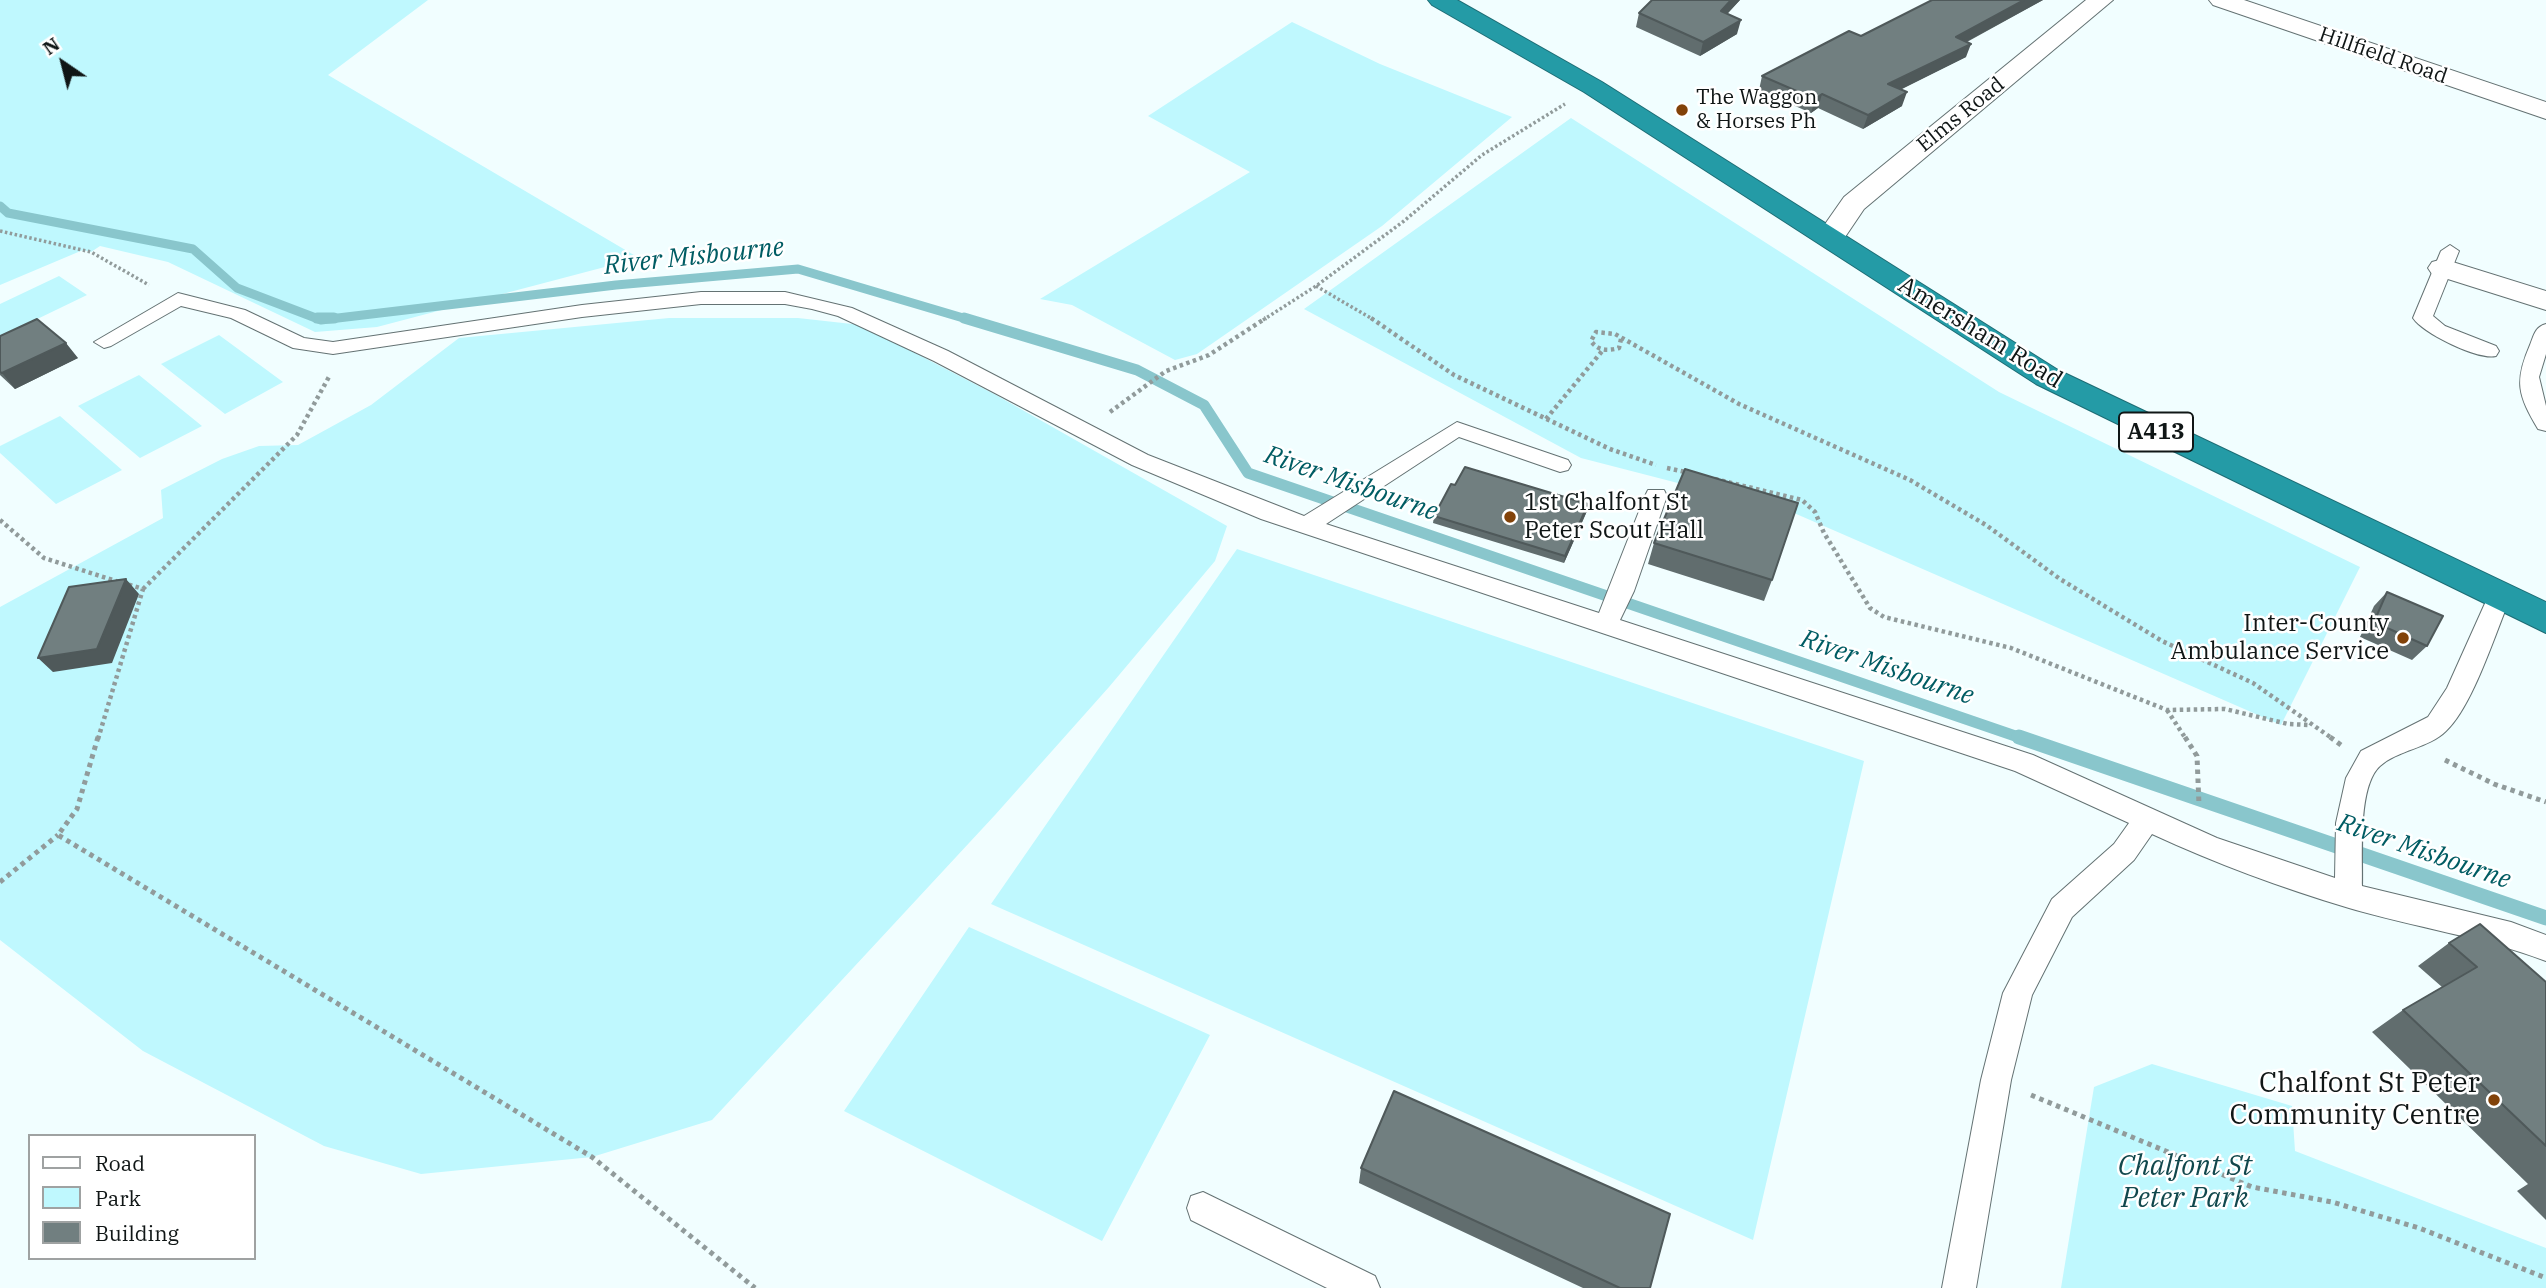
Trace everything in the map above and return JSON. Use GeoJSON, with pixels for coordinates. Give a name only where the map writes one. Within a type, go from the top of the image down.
{"type":"FeatureCollection","features":[{"type":"Feature","properties":{"kind":"highway","name":"Amersham Road"},"geometry":{"type":"LineString","coordinates":[[1448,1],[1593,87],[1831,237],[1952,319],[2047,377],[2546,619]]}},
{"type":"Feature","properties":{"kind":"street","name":"Elms Road"},"geometry":{"type":"LineString","coordinates":[[1831,237],[1854,203],[2101,0]]}},
{"type":"Feature","properties":{"kind":"street","name":"Hillfield Road"},"geometry":{"type":"LineString","coordinates":[[2221,0],[2546,111]]}},
{"type":"Feature","properties":{"kind":"street"},"geometry":{"type":"LineString","coordinates":[[2446,260],[2546,301]]}},
{"type":"Feature","properties":{"kind":"lane"},"geometry":{"type":"LineString","coordinates":[[2446,260],[2423,318],[2438,330],[2489,351]]}},
{"type":"Feature","properties":{"kind":"lane"},"geometry":{"type":"LineString","coordinates":[[104,342],[178,299],[238,314],[300,344],[346,346],[582,311],[701,298],[785,298],[845,312],[1087,430],[1140,460],[1196,485],[1307,525],[1614,607],[2024,763],[2209,847],[2348,895],[2546,947]]}},
{"type":"Feature","properties":{"kind":"lane"},"geometry":{"type":"LineString","coordinates":[[2546,330],[2526,381],[2529,394],[2546,424]]}},
{"type":"Feature","properties":{"kind":"lane"},"geometry":{"type":"LineString","coordinates":[[1307,525],[1457,429],[1560,465]]}},
{"type":"Feature","properties":{"kind":"lane"},"geometry":{"type":"LineString","coordinates":[[1614,607],[1656,496]]}},
{"type":"Feature","properties":{"kind":"lane"},"geometry":{"type":"LineString","coordinates":[[2348,895],[2350,822],[2355,786],[2371,759],[2437,724],[2458,692],[2499,596]]}},
{"type":"Feature","properties":{"kind":"lane"},"geometry":{"type":"LineString","coordinates":[[1959,1288],[1996,1080],[2018,993],[2062,908],[2124,852],[2148,818]]}},
{"type":"Feature","properties":{"kind":"lane"},"geometry":{"type":"LineString","coordinates":[[1203,1208],[1363,1288]]}},
{"type":"Feature","properties":{"kind":"path"},"geometry":{"type":"LineString","coordinates":[[1087,430],[1166,371],[1209,355],[1316,286],[1404,221],[1482,155],[1593,87]]}},
{"type":"Feature","properties":{"kind":"path"},"geometry":{"type":"LineString","coordinates":[[0,231],[91,252],[178,299]]}},
{"type":"Feature","properties":{"kind":"path"},"geometry":{"type":"LineString","coordinates":[[1316,286],[1396,333],[1454,375],[1623,454],[1699,475]]}},
{"type":"Feature","properties":{"kind":"path"},"geometry":{"type":"LineString","coordinates":[[1603,350],[1591,341],[1596,332],[1611,332],[1739,404],[1910,481],[1986,525],[2060,579],[2162,640],[2253,683],[2328,738],[2371,759]]}},
{"type":"Feature","properties":{"kind":"path"},"geometry":{"type":"LineString","coordinates":[[1546,419],[1603,350],[1619,348],[1621,339]]}},
{"type":"Feature","properties":{"kind":"path"},"geometry":{"type":"LineString","coordinates":[[0,882],[58,835],[77,809],[144,589],[297,435],[346,346]]}},
{"type":"Feature","properties":{"kind":"path"},"geometry":{"type":"LineString","coordinates":[[1712,478],[1802,500],[1815,512],[1824,533],[1876,613],[2011,648],[2167,710],[2225,709],[2288,724],[2310,725]]}},
{"type":"Feature","properties":{"kind":"path"},"geometry":{"type":"LineString","coordinates":[[0,520],[44,558],[144,589]]}},
{"type":"Feature","properties":{"kind":"path"},"geometry":{"type":"LineString","coordinates":[[2167,710],[2197,756],[2199,811]]}},
{"type":"Feature","properties":{"kind":"path"},"geometry":{"type":"LineString","coordinates":[[2403,740],[2494,784],[2546,802]]}},
{"type":"Feature","properties":{"kind":"path"},"geometry":{"type":"LineString","coordinates":[[58,835],[592,1157],[755,1288]]}},
{"type":"Feature","properties":{"kind":"path"},"geometry":{"type":"LineString","coordinates":[[1996,1080],[2252,1186],[2332,1202],[2419,1228],[2546,1278]]}},
{"type":"Feature","properties":{"kind":"green space"},"geometry":{"type":"Polygon","coordinates":[[[0,0],[428,0],[328,75],[639,258],[377,327],[315,332],[168,262],[100,246],[91,252],[83,250],[0,285],[0,0]]]}},
{"type":"Feature","properties":{"kind":"green space"},"geometry":{"type":"Polygon","coordinates":[[[1292,22],[1380,64],[1512,117],[1382,226],[1197,354],[1175,360],[1072,305],[1040,299],[1250,172],[1148,116],[1292,22]]]}},
{"type":"Feature","properties":{"kind":"green space"},"geometry":{"type":"Polygon","coordinates":[[[1571,118],[1999,392],[2360,567],[2281,725],[1794,513],[1581,458],[1304,309],[1571,118]]]}},
{"type":"Feature","properties":{"kind":"green space"},"geometry":{"type":"Polygon","coordinates":[[[59,276],[87,295],[0,337],[0,304],[59,276]]]}},
{"type":"Feature","properties":{"kind":"green space"},"geometry":{"type":"Polygon","coordinates":[[[669,318],[798,318],[861,325],[996,395],[1227,526],[1215,561],[1109,687],[995,815],[712,1120],[592,1157],[421,1174],[324,1146],[143,1051],[0,940],[0,607],[163,518],[161,490],[222,459],[259,446],[298,445],[371,405],[459,338],[669,318]]]}},
{"type":"Feature","properties":{"kind":"green space"},"geometry":{"type":"Polygon","coordinates":[[[219,335],[283,382],[225,414],[161,364],[219,335]]]}},
{"type":"Feature","properties":{"kind":"green space"},"geometry":{"type":"Polygon","coordinates":[[[139,375],[202,426],[140,458],[78,406],[139,375]]]}},
{"type":"Feature","properties":{"kind":"green space"},"geometry":{"type":"Polygon","coordinates":[[[60,416],[122,470],[56,504],[0,453],[0,446],[60,416]]]}},
{"type":"Feature","properties":{"kind":"green space"},"geometry":{"type":"Polygon","coordinates":[[[1237,549],[1864,761],[1753,1240],[991,904],[1237,549]]]}},
{"type":"Feature","properties":{"kind":"green space"},"geometry":{"type":"Polygon","coordinates":[[[969,927],[1210,1035],[1102,1241],[844,1111],[969,927]]]}},
{"type":"Feature","properties":{"kind":"green space","name":"Chalfont St Peter Park"},"geometry":{"type":"Polygon","coordinates":[[[2152,1064],[2292,1106],[2295,1151],[2546,1248],[2546,1288],[2061,1288],[2094,1087],[2152,1064]]]}},
{"type":"Feature","properties":{"kind":"building"},"geometry":{"type":"Polygon","coordinates":[[[1652,0],[1731,0],[1721,11],[1741,20],[1703,42],[1639,13],[1652,0]]]}},
{"type":"Feature","properties":{"kind":"building"},"geometry":{"type":"Polygon","coordinates":[[[1932,0],[2024,0],[1956,37],[1971,44],[1888,84],[1907,92],[1868,115],[1822,94],[1815,99],[1762,76],[1849,31],[1861,36],[1932,0]]]}},
{"type":"Feature","properties":{"kind":"building"},"geometry":{"type":"Polygon","coordinates":[[[37,319],[66,343],[0,372],[0,336],[37,319]]]}},
{"type":"Feature","properties":{"kind":"building","name":"1st Chalfont St Peter Scout Hall"},"geometry":{"type":"Polygon","coordinates":[[[1465,467],[1588,504],[1565,556],[1434,516],[1451,484],[1455,485],[1465,467]]]}},
{"type":"Feature","properties":{"kind":"building"},"geometry":{"type":"Polygon","coordinates":[[[1685,469],[1798,503],[1772,580],[1654,543],[1685,469]]]}},
{"type":"Feature","properties":{"kind":"building"},"geometry":{"type":"Polygon","coordinates":[[[126,579],[97,649],[38,658],[69,587],[126,579]]]}},
{"type":"Feature","properties":{"kind":"building"},"geometry":{"type":"Polygon","coordinates":[[[2387,592],[2443,616],[2427,646],[2374,622],[2387,592]]]}},
{"type":"Feature","properties":{"kind":"building"},"geometry":{"type":"Polygon","coordinates":[[[2480,924],[2546,982],[2546,1146],[2403,1010],[2477,967],[2449,943],[2480,924]]]}},
{"type":"Feature","properties":{"kind":"building"},"geometry":{"type":"Polygon","coordinates":[[[1394,1091],[1670,1214],[1650,1288],[1620,1288],[1361,1168],[1394,1091]]]}},
{"type":"Feature","properties":{"kind":"waterway","name":"River Misbourne"},"geometry":{"type":"LineString","coordinates":[[0,206],[8,213],[193,249],[237,288],[321,320],[616,285],[798,269],[970,320]]}},
{"type":"Feature","properties":{"kind":"waterway","name":"River Misbourne"},"geometry":{"type":"LineString","coordinates":[[317,318],[334,318]]}},
{"type":"Feature","properties":{"kind":"waterway","name":"River Misbourne"},"geometry":{"type":"LineString","coordinates":[[964,318],[1137,370],[1204,405],[1248,473],[2024,739]]}},
{"type":"Feature","properties":{"kind":"waterway","name":"River Misbourne"},"geometry":{"type":"LineString","coordinates":[[2019,737],[2546,918]]}},
{"type":"Feature","properties":{"kind":"place","name":"The Waggon & Horses Ph"},"geometry":{"type":"Point","coordinates":[1682,110]}},
{"type":"Feature","properties":{"kind":"place","name":"1st Chalfont St Peter Scout Hall"},"geometry":{"type":"Point","coordinates":[1510,517]}},
{"type":"Feature","properties":{"kind":"place","name":"Inter-County Ambulance Service"},"geometry":{"type":"Point","coordinates":[2403,638]}},
{"type":"Feature","properties":{"kind":"place","name":"Chalfont St Peter Community Centre"},"geometry":{"type":"Point","coordinates":[2494,1100]}}]}
